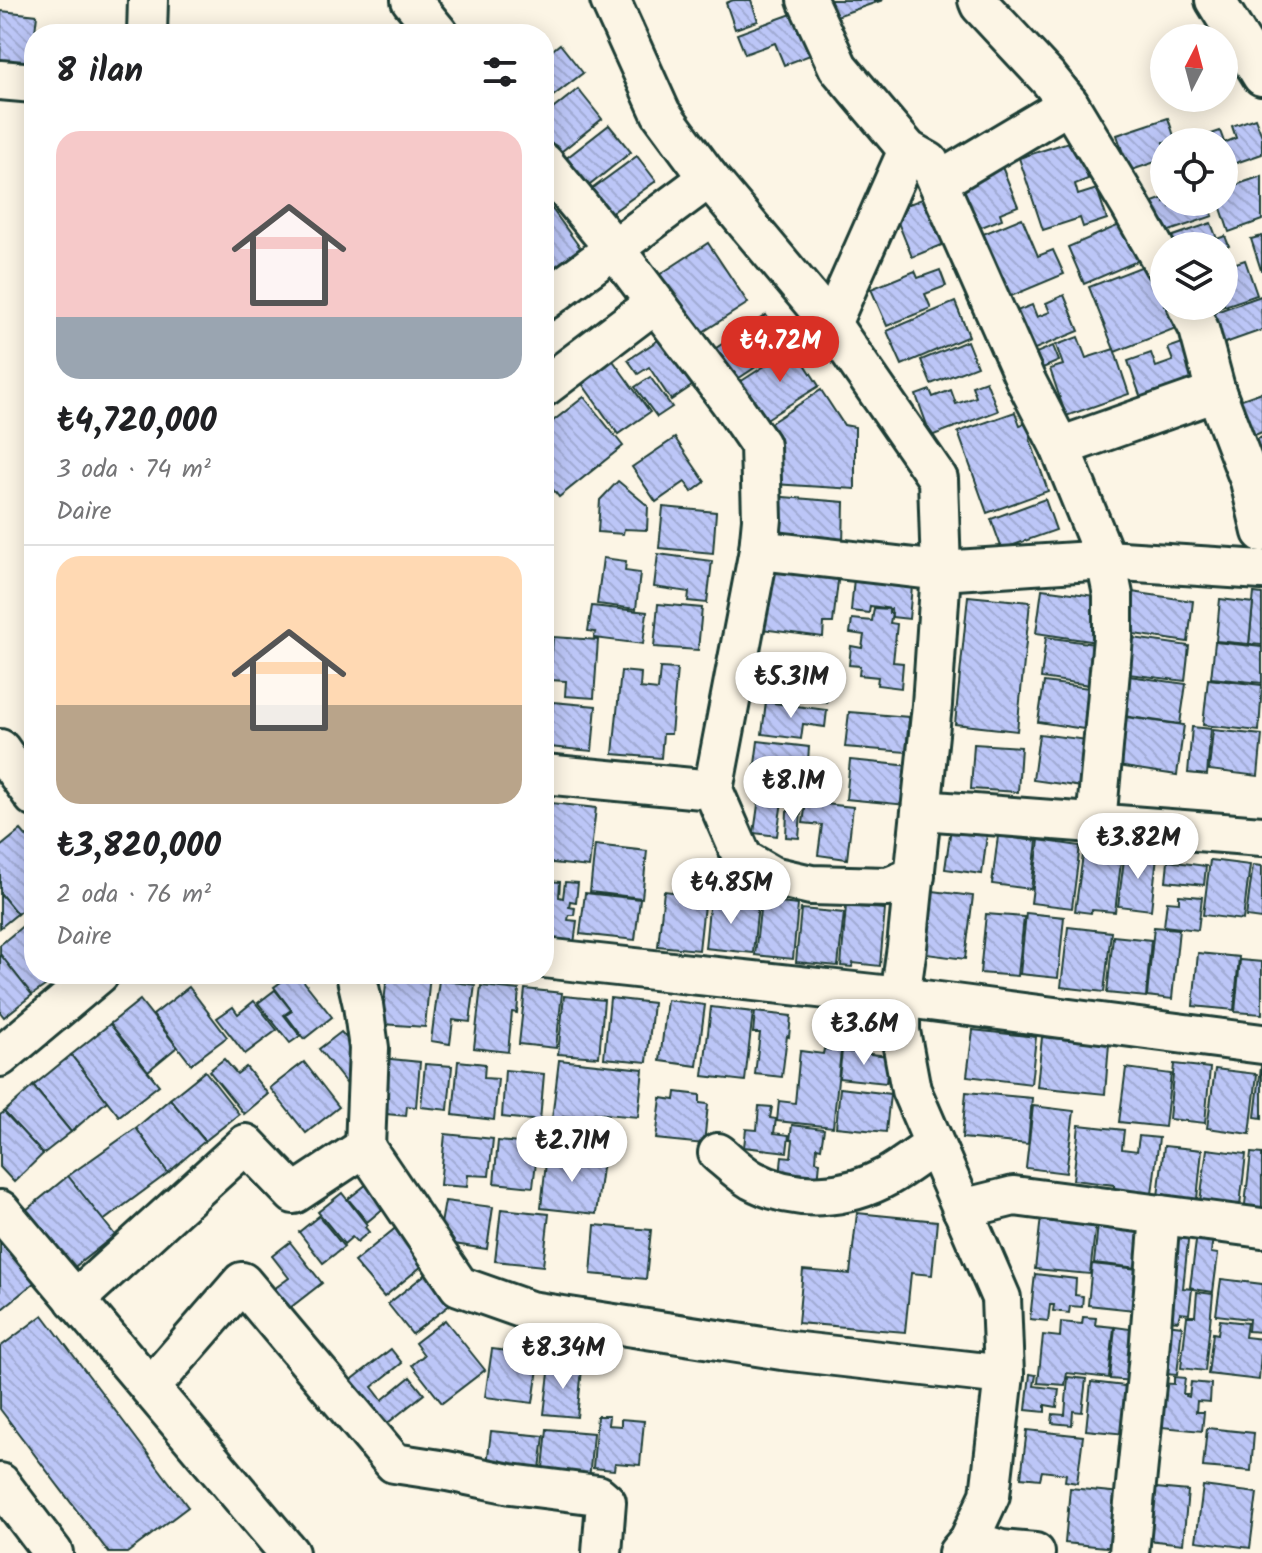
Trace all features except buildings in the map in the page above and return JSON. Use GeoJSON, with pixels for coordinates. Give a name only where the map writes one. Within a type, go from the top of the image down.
{"type":"FeatureCollection","features":[{"type":"Feature","properties":{"kind":"street"},"geometry":{"type":"LineString","coordinates":[[147,24],[148,0]]}},
{"type":"Feature","properties":{"kind":"street"},"geometry":{"type":"LineString","coordinates":[[411,0],[431,24]]}},
{"type":"Feature","properties":{"kind":"street"},"geometry":{"type":"LineString","coordinates":[[610,0],[661,113],[709,178],[831,324],[938,479],[941,571],[932,705],[900,997],[900,1031],[911,1090],[1001,1298],[1004,1375],[990,1495],[964,1546],[1035,1553]]}},
{"type":"Feature","properties":{"kind":"street"},"geometry":{"type":"LineString","coordinates":[[807,0],[838,67],[908,150],[929,162],[1025,379],[1060,447],[1106,560],[1113,595],[1113,638],[1096,823]]}},
{"type":"Feature","properties":{"kind":"street"},"geometry":{"type":"LineString","coordinates":[[978,0],[1069,104],[1150,240]]}},
{"type":"Feature","properties":{"kind":"street"},"geometry":{"type":"LineString","coordinates":[[1215,0],[1262,76]]}},
{"type":"Feature","properties":{"kind":"street"},"geometry":{"type":"LineString","coordinates":[[0,80],[24,82]]}},
{"type":"Feature","properties":{"kind":"street"},"geometry":{"type":"LineString","coordinates":[[938,182],[1069,104]]}},
{"type":"Feature","properties":{"kind":"street"},"geometry":{"type":"LineString","coordinates":[[831,324],[908,150]]}},
{"type":"Feature","properties":{"kind":"street"},"geometry":{"type":"LineString","coordinates":[[554,175],[614,248],[760,445],[762,519],[759,550],[713,790],[743,859],[772,876],[811,885],[888,887],[915,876]]}},
{"type":"Feature","properties":{"kind":"street"},"geometry":{"type":"LineString","coordinates":[[554,293],[709,178]]}},
{"type":"Feature","properties":{"kind":"street"},"geometry":{"type":"LineString","coordinates":[[554,379],[655,303]]}},
{"type":"Feature","properties":{"kind":"street"},"geometry":{"type":"LineString","coordinates":[[1194,320],[1216,392],[1250,481],[1262,532]]}},
{"type":"Feature","properties":{"kind":"street"},"geometry":{"type":"LineString","coordinates":[[1060,447],[1216,392]]}},
{"type":"Feature","properties":{"kind":"street"},"geometry":{"type":"LineString","coordinates":[[759,550],[941,571],[1106,560],[1262,570]]}},
{"type":"Feature","properties":{"kind":"street"},"geometry":{"type":"LineString","coordinates":[[0,749],[24,783]]}},
{"type":"Feature","properties":{"kind":"street"},"geometry":{"type":"LineString","coordinates":[[554,775],[713,790]]}},
{"type":"Feature","properties":{"kind":"street"},"geometry":{"type":"LineString","coordinates":[[922,810],[1262,836]]}},
{"type":"Feature","properties":{"kind":"street"},"geometry":{"type":"LineString","coordinates":[[554,959],[900,997],[1262,1044]]}},
{"type":"Feature","properties":{"kind":"street"},"geometry":{"type":"LineString","coordinates":[[0,1057],[87,984]]}},
{"type":"Feature","properties":{"kind":"street"},"geometry":{"type":"LineString","coordinates":[[358,984],[369,1048],[365,1147],[459,1286],[530,1311],[782,1350],[1004,1375]]}},
{"type":"Feature","properties":{"kind":"street"},"geometry":{"type":"LineString","coordinates":[[75,1300],[246,1144],[294,1194],[365,1147]]}},
{"type":"Feature","properties":{"kind":"street"},"geometry":{"type":"LineString","coordinates":[[718,1153],[749,1178],[764,1185],[792,1193],[829,1195],[852,1191],[888,1177],[934,1145]]}},
{"type":"Feature","properties":{"kind":"street"},"geometry":{"type":"LineString","coordinates":[[962,1209],[1014,1196],[1262,1228]]}},
{"type":"Feature","properties":{"kind":"street"},"geometry":{"type":"LineString","coordinates":[[0,1210],[289,1553]]}},
{"type":"Feature","properties":{"kind":"street"},"geometry":{"type":"LineString","coordinates":[[1129,1553],[1160,1215]]}},
{"type":"Feature","properties":{"kind":"street"},"geometry":{"type":"LineString","coordinates":[[150,1388],[242,1282],[394,1463],[511,1484],[598,1495],[606,1502],[602,1553]]}},
{"type":"Feature","properties":{"kind":"street"},"geometry":{"type":"LineString","coordinates":[[0,1483],[53,1553]]}}]}
